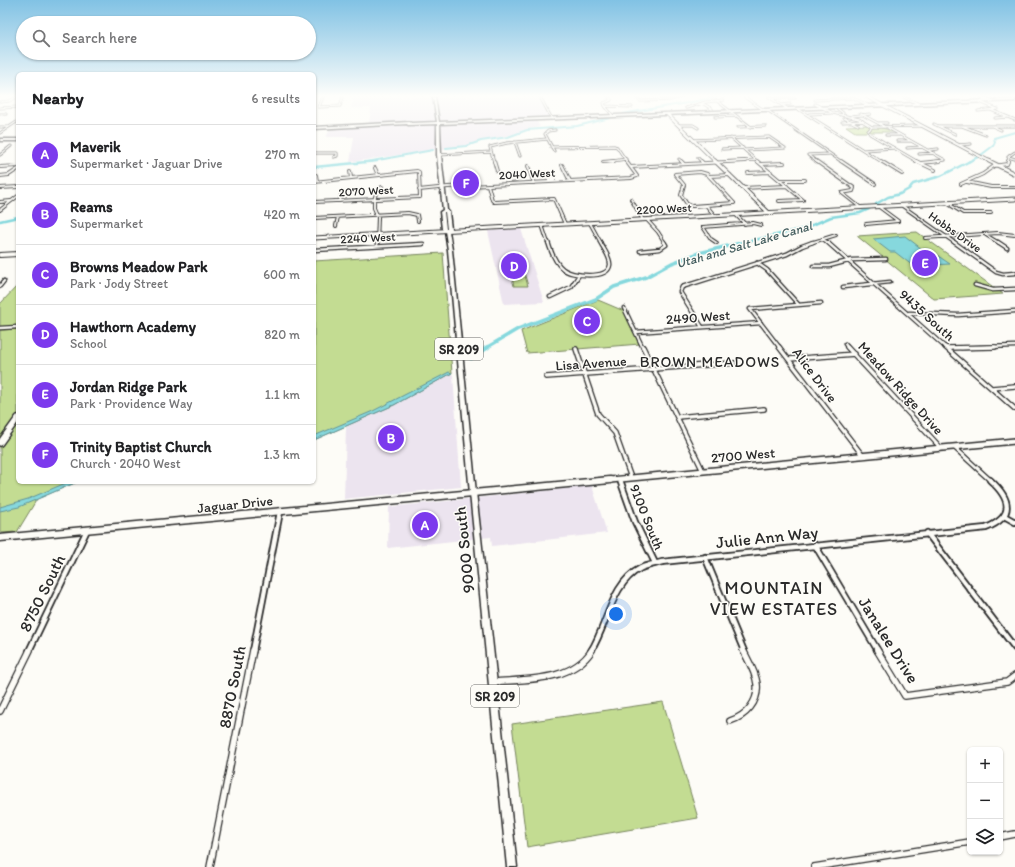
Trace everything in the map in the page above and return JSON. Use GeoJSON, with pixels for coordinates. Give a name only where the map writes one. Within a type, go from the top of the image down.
{"type":"FeatureCollection","features":[{"type":"Feature","properties":{"kind":"main road","name":"9000 South"},"geometry":{"type":"LineString","coordinates":[[438,137],[445,210],[447,212],[449,229],[446,231],[450,254],[512,867]]}},
{"type":"Feature","properties":{"kind":"main road"},"geometry":{"type":"LineString","coordinates":[[0,140],[16,140]]}},
{"type":"Feature","properties":{"kind":"street"},"geometry":{"type":"LineString","coordinates":[[690,137],[769,213]]}},
{"type":"Feature","properties":{"kind":"street"},"geometry":{"type":"LineString","coordinates":[[693,140],[741,137]]}},
{"type":"Feature","properties":{"kind":"street"},"geometry":{"type":"LineString","coordinates":[[722,149],[784,148],[771,137]]}},
{"type":"Feature","properties":{"kind":"street"},"geometry":{"type":"LineString","coordinates":[[806,137],[875,184]]}},
{"type":"Feature","properties":{"kind":"street"},"geometry":{"type":"LineString","coordinates":[[843,137],[902,174]]}},
{"type":"Feature","properties":{"kind":"street"},"geometry":{"type":"LineString","coordinates":[[876,137],[935,170]]}},
{"type":"Feature","properties":{"kind":"street"},"geometry":{"type":"LineString","coordinates":[[906,137],[945,160],[920,163]]}},
{"type":"Feature","properties":{"kind":"street"},"geometry":{"type":"LineString","coordinates":[[944,137],[1015,174]]}},
{"type":"Feature","properties":{"kind":"street"},"geometry":{"type":"LineString","coordinates":[[730,138],[802,200],[780,202]]}},
{"type":"Feature","properties":{"kind":"street"},"geometry":{"type":"LineString","coordinates":[[497,171],[490,148],[515,142],[547,139],[554,151]]}},
{"type":"Feature","properties":{"kind":"street"},"geometry":{"type":"LineString","coordinates":[[897,141],[912,141]]}},
{"type":"Feature","properties":{"kind":"street"},"geometry":{"type":"LineString","coordinates":[[515,142],[520,156]]}},
{"type":"Feature","properties":{"kind":"street"},"geometry":{"type":"LineString","coordinates":[[959,145],[971,144]]}},
{"type":"Feature","properties":{"kind":"street"},"geometry":{"type":"LineString","coordinates":[[0,155],[11,146]]}},
{"type":"Feature","properties":{"kind":"street"},"geometry":{"type":"LineString","coordinates":[[551,147],[614,146],[617,147],[631,167],[756,160]]}},
{"type":"Feature","properties":{"kind":"street"},"geometry":{"type":"LineString","coordinates":[[908,148],[923,147]]}},
{"type":"Feature","properties":{"kind":"street"},"geometry":{"type":"LineString","coordinates":[[863,150],[894,148]]}},
{"type":"Feature","properties":{"kind":"street"},"geometry":{"type":"LineString","coordinates":[[928,150],[938,149]]}},
{"type":"Feature","properties":{"kind":"street"},"geometry":{"type":"LineString","coordinates":[[0,150],[7,150]]}},
{"type":"Feature","properties":{"kind":"street"},"geometry":{"type":"LineString","coordinates":[[316,153],[336,152],[337,156],[334,157]]}},
{"type":"Feature","properties":{"kind":"street"},"geometry":{"type":"LineString","coordinates":[[439,155],[491,152]]}},
{"type":"Feature","properties":{"kind":"street"},"geometry":{"type":"LineString","coordinates":[[1008,157],[1015,152]]}},
{"type":"Feature","properties":{"kind":"street"},"geometry":{"type":"LineString","coordinates":[[919,154],[935,153]]}},
{"type":"Feature","properties":{"kind":"street"},"geometry":{"type":"LineString","coordinates":[[830,154],[810,154],[808,156],[854,188],[854,190],[842,193],[861,208]]}},
{"type":"Feature","properties":{"kind":"street"},"geometry":{"type":"LineString","coordinates":[[961,184],[991,170],[993,166],[1008,163],[1008,157]]}},
{"type":"Feature","properties":{"kind":"street"},"geometry":{"type":"LineString","coordinates":[[1008,157],[1015,159]]}},
{"type":"Feature","properties":{"kind":"street"},"geometry":{"type":"LineString","coordinates":[[698,158],[703,163]]}},
{"type":"Feature","properties":{"kind":"street"},"geometry":{"type":"LineString","coordinates":[[603,162],[626,159]]}},
{"type":"Feature","properties":{"kind":"street"},"geometry":{"type":"LineString","coordinates":[[679,159],[684,164]]}},
{"type":"Feature","properties":{"kind":"street"},"geometry":{"type":"LineString","coordinates":[[660,160],[664,165]]}},
{"type":"Feature","properties":{"kind":"street"},"geometry":{"type":"LineString","coordinates":[[761,164],[784,163]]}},
{"type":"Feature","properties":{"kind":"street"},"geometry":{"type":"LineString","coordinates":[[562,165],[570,181]]}},
{"type":"Feature","properties":{"kind":"street"},"geometry":{"type":"LineString","coordinates":[[528,166],[534,183]]}},
{"type":"Feature","properties":{"kind":"street"},"geometry":{"type":"LineString","coordinates":[[0,167],[16,168]]}},
{"type":"Feature","properties":{"kind":"street","name":"2040 West"},"geometry":{"type":"LineString","coordinates":[[419,190],[635,177],[637,175],[631,167]]}},
{"type":"Feature","properties":{"kind":"street"},"geometry":{"type":"LineString","coordinates":[[375,168],[378,175]]}},
{"type":"Feature","properties":{"kind":"street"},"geometry":{"type":"LineString","coordinates":[[0,176],[9,176],[16,170]]}},
{"type":"Feature","properties":{"kind":"street"},"geometry":{"type":"LineString","coordinates":[[350,171],[351,178]]}},
{"type":"Feature","properties":{"kind":"street"},"geometry":{"type":"LineString","coordinates":[[316,181],[417,171],[419,172],[419,190]]}},
{"type":"Feature","properties":{"kind":"street"},"geometry":{"type":"LineString","coordinates":[[705,172],[709,176],[734,202],[731,204],[691,206],[687,204],[682,198],[681,193],[684,187],[675,174],[705,172]]}},
{"type":"Feature","properties":{"kind":"street"},"geometry":{"type":"LineString","coordinates":[[748,173],[771,172]]}},
{"type":"Feature","properties":{"kind":"street"},"geometry":{"type":"LineString","coordinates":[[709,176],[730,175]]}},
{"type":"Feature","properties":{"kind":"street"},"geometry":{"type":"LineString","coordinates":[[780,180],[805,180]]}},
{"type":"Feature","properties":{"kind":"street"},"geometry":{"type":"LineString","coordinates":[[967,182],[991,187],[1015,187]]}},
{"type":"Feature","properties":{"kind":"street"},"geometry":{"type":"LineString","coordinates":[[488,185],[492,200],[494,202],[554,199],[565,224]]}},
{"type":"Feature","properties":{"kind":"street"},"geometry":{"type":"LineString","coordinates":[[743,188],[787,186]]}},
{"type":"Feature","properties":{"kind":"street"},"geometry":{"type":"LineString","coordinates":[[0,188],[16,187]]}},
{"type":"Feature","properties":{"kind":"street"},"geometry":{"type":"LineString","coordinates":[[377,246],[377,215],[374,208],[376,193],[382,187]]}},
{"type":"Feature","properties":{"kind":"street","name":"2070 West"},"geometry":{"type":"LineString","coordinates":[[316,202],[420,197],[419,190]]}},
{"type":"Feature","properties":{"kind":"street"},"geometry":{"type":"LineString","coordinates":[[340,201],[342,192]]}},
{"type":"Feature","properties":{"kind":"street"},"geometry":{"type":"LineString","coordinates":[[0,210],[16,198]]}},
{"type":"Feature","properties":{"kind":"street"},"geometry":{"type":"LineString","coordinates":[[631,199],[645,220],[658,232],[666,245],[664,248],[660,249],[640,251]]}},
{"type":"Feature","properties":{"kind":"street","name":"2200 West"},"geometry":{"type":"LineString","coordinates":[[316,238],[1015,199]]}},
{"type":"Feature","properties":{"kind":"street"},"geometry":{"type":"LineString","coordinates":[[0,202],[12,201]]}},
{"type":"Feature","properties":{"kind":"street"},"geometry":{"type":"LineString","coordinates":[[947,203],[963,213],[991,213]]}},
{"type":"Feature","properties":{"kind":"street"},"geometry":{"type":"LineString","coordinates":[[706,205],[715,216]]}},
{"type":"Feature","properties":{"kind":"street","name":"Hobbs Drive"},"geometry":{"type":"LineString","coordinates":[[900,205],[1000,274],[1015,273]]}},
{"type":"Feature","properties":{"kind":"street"},"geometry":{"type":"LineString","coordinates":[[866,224],[898,221],[879,207]]}},
{"type":"Feature","properties":{"kind":"street"},"geometry":{"type":"LineString","coordinates":[[316,218],[411,213],[417,215],[418,221]]}},
{"type":"Feature","properties":{"kind":"street"},"geometry":{"type":"LineString","coordinates":[[736,215],[744,224]]}},
{"type":"Feature","properties":{"kind":"street"},"geometry":{"type":"LineString","coordinates":[[336,226],[338,217]]}},
{"type":"Feature","properties":{"kind":"street"},"geometry":{"type":"LineString","coordinates":[[542,225],[558,266],[565,272],[588,276],[600,274],[608,269],[610,265],[609,259],[590,223]]}},
{"type":"Feature","properties":{"kind":"street"},"geometry":{"type":"LineString","coordinates":[[717,243],[711,239],[703,227],[760,224]]}},
{"type":"Feature","properties":{"kind":"street"},"geometry":{"type":"LineString","coordinates":[[732,225],[735,228]]}},
{"type":"Feature","properties":{"kind":"street"},"geometry":{"type":"LineString","coordinates":[[985,234],[1007,248]]}},
{"type":"Feature","properties":{"kind":"street"},"geometry":{"type":"LineString","coordinates":[[925,238],[985,234],[1015,235]]}},
{"type":"Feature","properties":{"kind":"street"},"geometry":{"type":"LineString","coordinates":[[702,327],[680,293],[680,289],[787,254],[798,247],[836,235]]}},
{"type":"Feature","properties":{"kind":"street","name":"9435 South"},"geometry":{"type":"LineString","coordinates":[[822,239],[849,260],[1015,409]]}},
{"type":"Feature","properties":{"kind":"street","name":"2240 West"},"geometry":{"type":"LineString","coordinates":[[316,250],[423,244]]}},
{"type":"Feature","properties":{"kind":"street"},"geometry":{"type":"LineString","coordinates":[[0,256],[16,254]]}},
{"type":"Feature","properties":{"kind":"street"},"geometry":{"type":"LineString","coordinates":[[813,266],[829,266],[849,260],[886,259]]}},
{"type":"Feature","properties":{"kind":"street"},"geometry":{"type":"LineString","coordinates":[[758,263],[770,272],[798,304],[820,303]]}},
{"type":"Feature","properties":{"kind":"street"},"geometry":{"type":"LineString","coordinates":[[550,297],[571,288],[575,284],[579,275]]}},
{"type":"Feature","properties":{"kind":"street"},"geometry":{"type":"LineString","coordinates":[[0,282],[4,281],[0,286]]}},
{"type":"Feature","properties":{"kind":"street"},"geometry":{"type":"LineString","coordinates":[[843,288],[890,282]]}},
{"type":"Feature","properties":{"kind":"street"},"geometry":{"type":"LineString","coordinates":[[975,285],[993,290],[1015,289]]}},
{"type":"Feature","properties":{"kind":"street","name":"Alice Drive"},"geometry":{"type":"LineString","coordinates":[[798,304],[750,308],[863,456]]}},
{"type":"Feature","properties":{"kind":"street"},"geometry":{"type":"LineString","coordinates":[[624,308],[703,471]]}},
{"type":"Feature","properties":{"kind":"street"},"geometry":{"type":"LineString","coordinates":[[909,314],[931,313],[958,315],[1015,311]]}},
{"type":"Feature","properties":{"kind":"street","name":"2490 West"},"geometry":{"type":"LineString","coordinates":[[636,332],[761,323]]}},
{"type":"Feature","properties":{"kind":"street"},"geometry":{"type":"LineString","coordinates":[[0,328],[16,327]]}},
{"type":"Feature","properties":{"kind":"street","name":"Meadow Ridge Drive"},"geometry":{"type":"LineString","coordinates":[[845,344],[941,448]]}},
{"type":"Feature","properties":{"kind":"street"},"geometry":{"type":"LineString","coordinates":[[947,348],[1015,346]]}},
{"type":"Feature","properties":{"kind":"street"},"geometry":{"type":"LineString","coordinates":[[576,349],[598,414],[615,433],[631,478]]}},
{"type":"Feature","properties":{"kind":"street"},"geometry":{"type":"LineString","coordinates":[[789,359],[855,354]]}},
{"type":"Feature","properties":{"kind":"street","name":"Lisa Avenue"},"geometry":{"type":"LineString","coordinates":[[546,377],[734,363]]}},
{"type":"Feature","properties":{"kind":"street"},"geometry":{"type":"LineString","coordinates":[[992,388],[1015,386]]}},
{"type":"Feature","properties":{"kind":"street"},"geometry":{"type":"LineString","coordinates":[[677,417],[764,410]]}},
{"type":"Feature","properties":{"kind":"street"},"geometry":{"type":"LineString","coordinates":[[0,443],[16,421]]}},
{"type":"Feature","properties":{"kind":"street","name":"2700 West"},"geometry":{"type":"LineString","coordinates":[[473,493],[1015,441]]}},
{"type":"Feature","properties":{"kind":"street"},"geometry":{"type":"LineString","coordinates":[[954,447],[1003,492],[1009,509],[1006,517],[1015,522]]}},
{"type":"Feature","properties":{"kind":"street","name":"9100 South"},"geometry":{"type":"LineString","coordinates":[[620,479],[635,522],[655,563]]}},
{"type":"Feature","properties":{"kind":"street","name":"Jaguar Drive"},"geometry":{"type":"LineString","coordinates":[[0,538],[473,493]]}},
{"type":"Feature","properties":{"kind":"street","name":"8870 South"},"geometry":{"type":"LineString","coordinates":[[210,867],[280,512]]}},
{"type":"Feature","properties":{"kind":"street","name":"Julie Ann Way"},"geometry":{"type":"LineString","coordinates":[[493,682],[562,673],[575,667],[592,651],[620,585],[627,577],[637,570],[655,563],[927,533],[954,533],[999,522],[1006,517]]}},
{"type":"Feature","properties":{"kind":"street","name":"8750 South"},"geometry":{"type":"LineString","coordinates":[[0,711],[87,530]]}},
{"type":"Feature","properties":{"kind":"street"},"geometry":{"type":"LineString","coordinates":[[927,533],[1015,648]]}},
{"type":"Feature","properties":{"kind":"street","name":"Janalee Drive"},"geometry":{"type":"LineString","coordinates":[[815,545],[905,696],[1007,682],[1015,676]]}},
{"type":"Feature","properties":{"kind":"street"},"geometry":{"type":"LineString","coordinates":[[705,557],[757,683],[756,698],[751,706],[742,717],[730,721]]}},
{"type":"Feature","properties":{"kind":"street"},"geometry":{"type":"LineString","coordinates":[[1003,836],[1015,834]]}},
{"type":"Feature","properties":{"kind":"street"},"geometry":{"type":"LineString","coordinates":[[814,867],[850,864],[967,843]]}},
{"type":"Feature","properties":{"kind":"shaded area"},"geometry":{"type":"Polygon","coordinates":[[[354,137],[499,137],[469,145],[350,162],[354,137]]]}},
{"type":"Feature","properties":{"kind":"shaded area"},"geometry":{"type":"Polygon","coordinates":[[[521,229],[544,302],[504,304],[488,231],[521,229]]]}},
{"type":"Feature","properties":{"kind":"shaded area"},"geometry":{"type":"Polygon","coordinates":[[[449,373],[453,375],[461,487],[344,499],[346,427],[449,373]]]}},
{"type":"Feature","properties":{"kind":"shaded area"},"geometry":{"type":"Polygon","coordinates":[[[592,486],[607,533],[492,546],[491,537],[388,548],[389,507],[592,486]]]}},
{"type":"Feature","properties":{"kind":"green space"},"geometry":{"type":"Polygon","coordinates":[[[917,232],[1003,294],[934,299],[857,236],[917,232]]]}},
{"type":"Feature","properties":{"kind":"green space"},"geometry":{"type":"Polygon","coordinates":[[[443,253],[452,373],[394,405],[316,439],[316,261],[443,253]]]}},
{"type":"Feature","properties":{"kind":"green space"},"geometry":{"type":"Polygon","coordinates":[[[523,269],[528,286],[514,286],[510,270],[523,269]]]}},
{"type":"Feature","properties":{"kind":"green space"},"geometry":{"type":"Polygon","coordinates":[[[16,287],[16,326],[0,327],[0,304],[16,287]]]}},
{"type":"Feature","properties":{"kind":"green space"},"geometry":{"type":"Polygon","coordinates":[[[598,300],[624,311],[640,344],[527,353],[521,331],[598,300]]]}},
{"type":"Feature","properties":{"kind":"green space"},"geometry":{"type":"Polygon","coordinates":[[[16,329],[16,484],[72,484],[37,499],[17,532],[0,533],[0,330],[16,329]]]}},
{"type":"Feature","properties":{"kind":"green space"},"geometry":{"type":"Polygon","coordinates":[[[663,702],[698,818],[527,847],[512,724],[663,702]]]}},
{"type":"Feature","properties":{"kind":"water"},"geometry":{"type":"Polygon","coordinates":[[[905,236],[922,249],[928,249],[950,264],[913,266],[895,252],[890,252],[873,239],[905,236]]]}},
{"type":"Feature","properties":{"kind":"water"},"geometry":{"type":"Polygon","coordinates":[[[449,372],[452,373],[394,405],[316,439],[316,435],[373,411],[449,372]]]}},
{"type":"Feature","properties":{"kind":"water"},"geometry":{"type":"Polygon","coordinates":[[[63,484],[72,484],[19,507],[0,511],[0,507],[28,499],[63,484]]]}},
{"type":"Feature","properties":{"kind":"waterway"},"geometry":{"type":"LineString","coordinates":[[446,148],[466,146],[481,141],[505,137]]}},
{"type":"Feature","properties":{"kind":"waterway","name":"Utah and Salt Lake Canal"},"geometry":{"type":"LineString","coordinates":[[981,155],[993,146],[995,142],[994,138],[996,137]]}},
{"type":"Feature","properties":{"kind":"waterway"},"geometry":{"type":"LineString","coordinates":[[368,162],[433,150]]}},
{"type":"Feature","properties":{"kind":"waterway","name":"Utah and Salt Lake Canal"},"geometry":{"type":"LineString","coordinates":[[970,161],[978,157]]}},
{"type":"Feature","properties":{"kind":"waterway"},"geometry":{"type":"LineString","coordinates":[[368,162],[377,161]]}},
{"type":"Feature","properties":{"kind":"waterway","name":"Utah and Salt Lake Canal"},"geometry":{"type":"LineString","coordinates":[[876,204],[888,197],[900,194],[909,189],[913,184],[941,176],[970,161]]}},
{"type":"Feature","properties":{"kind":"waterway"},"geometry":{"type":"LineString","coordinates":[[316,167],[368,162]]}},
{"type":"Feature","properties":{"kind":"waterway","name":"Utah and Salt Lake Canal"},"geometry":{"type":"LineString","coordinates":[[741,243],[803,229],[831,217],[860,213],[869,209]]}},
{"type":"Feature","properties":{"kind":"waterway"},"geometry":{"type":"LineString","coordinates":[[0,221],[16,217]]}},
{"type":"Feature","properties":{"kind":"waterway","name":"Utah and Salt Lake Canal"},"geometry":{"type":"LineString","coordinates":[[486,348],[518,329],[596,299],[614,287],[646,277],[672,263],[699,253],[745,242]]}},
{"type":"Feature","properties":{"kind":"waterway","name":"Utah and Salt Lake Canal"},"geometry":{"type":"LineString","coordinates":[[471,358],[488,347]]}},
{"type":"Feature","properties":{"kind":"place","name":"Trinity Baptist Church"},"geometry":{"type":"Point","coordinates":[466,183]}},
{"type":"Feature","properties":{"kind":"place","name":"Jordan Ridge Park"},"geometry":{"type":"Point","coordinates":[925,263]}},
{"type":"Feature","properties":{"kind":"place","name":"Hawthorn Academy"},"geometry":{"type":"Point","coordinates":[514,266]}},
{"type":"Feature","properties":{"kind":"place","name":"Browns Meadow Park"},"geometry":{"type":"Point","coordinates":[587,321]}},
{"type":"Feature","properties":{"kind":"place","name":"Reams"},"geometry":{"type":"Point","coordinates":[391,438]}},
{"type":"Feature","properties":{"kind":"place","name":"Maverik"},"geometry":{"type":"Point","coordinates":[425,525]}},
{"type":"Feature","properties":{"kind":"district","name":"BROWN MEADOWS"},"geometry":{"type":"Point","coordinates":[710,362]}},
{"type":"Feature","properties":{"kind":"district","name":"MOUNTAIN VIEW ESTATES"},"geometry":{"type":"Point","coordinates":[774,598]}}]}
